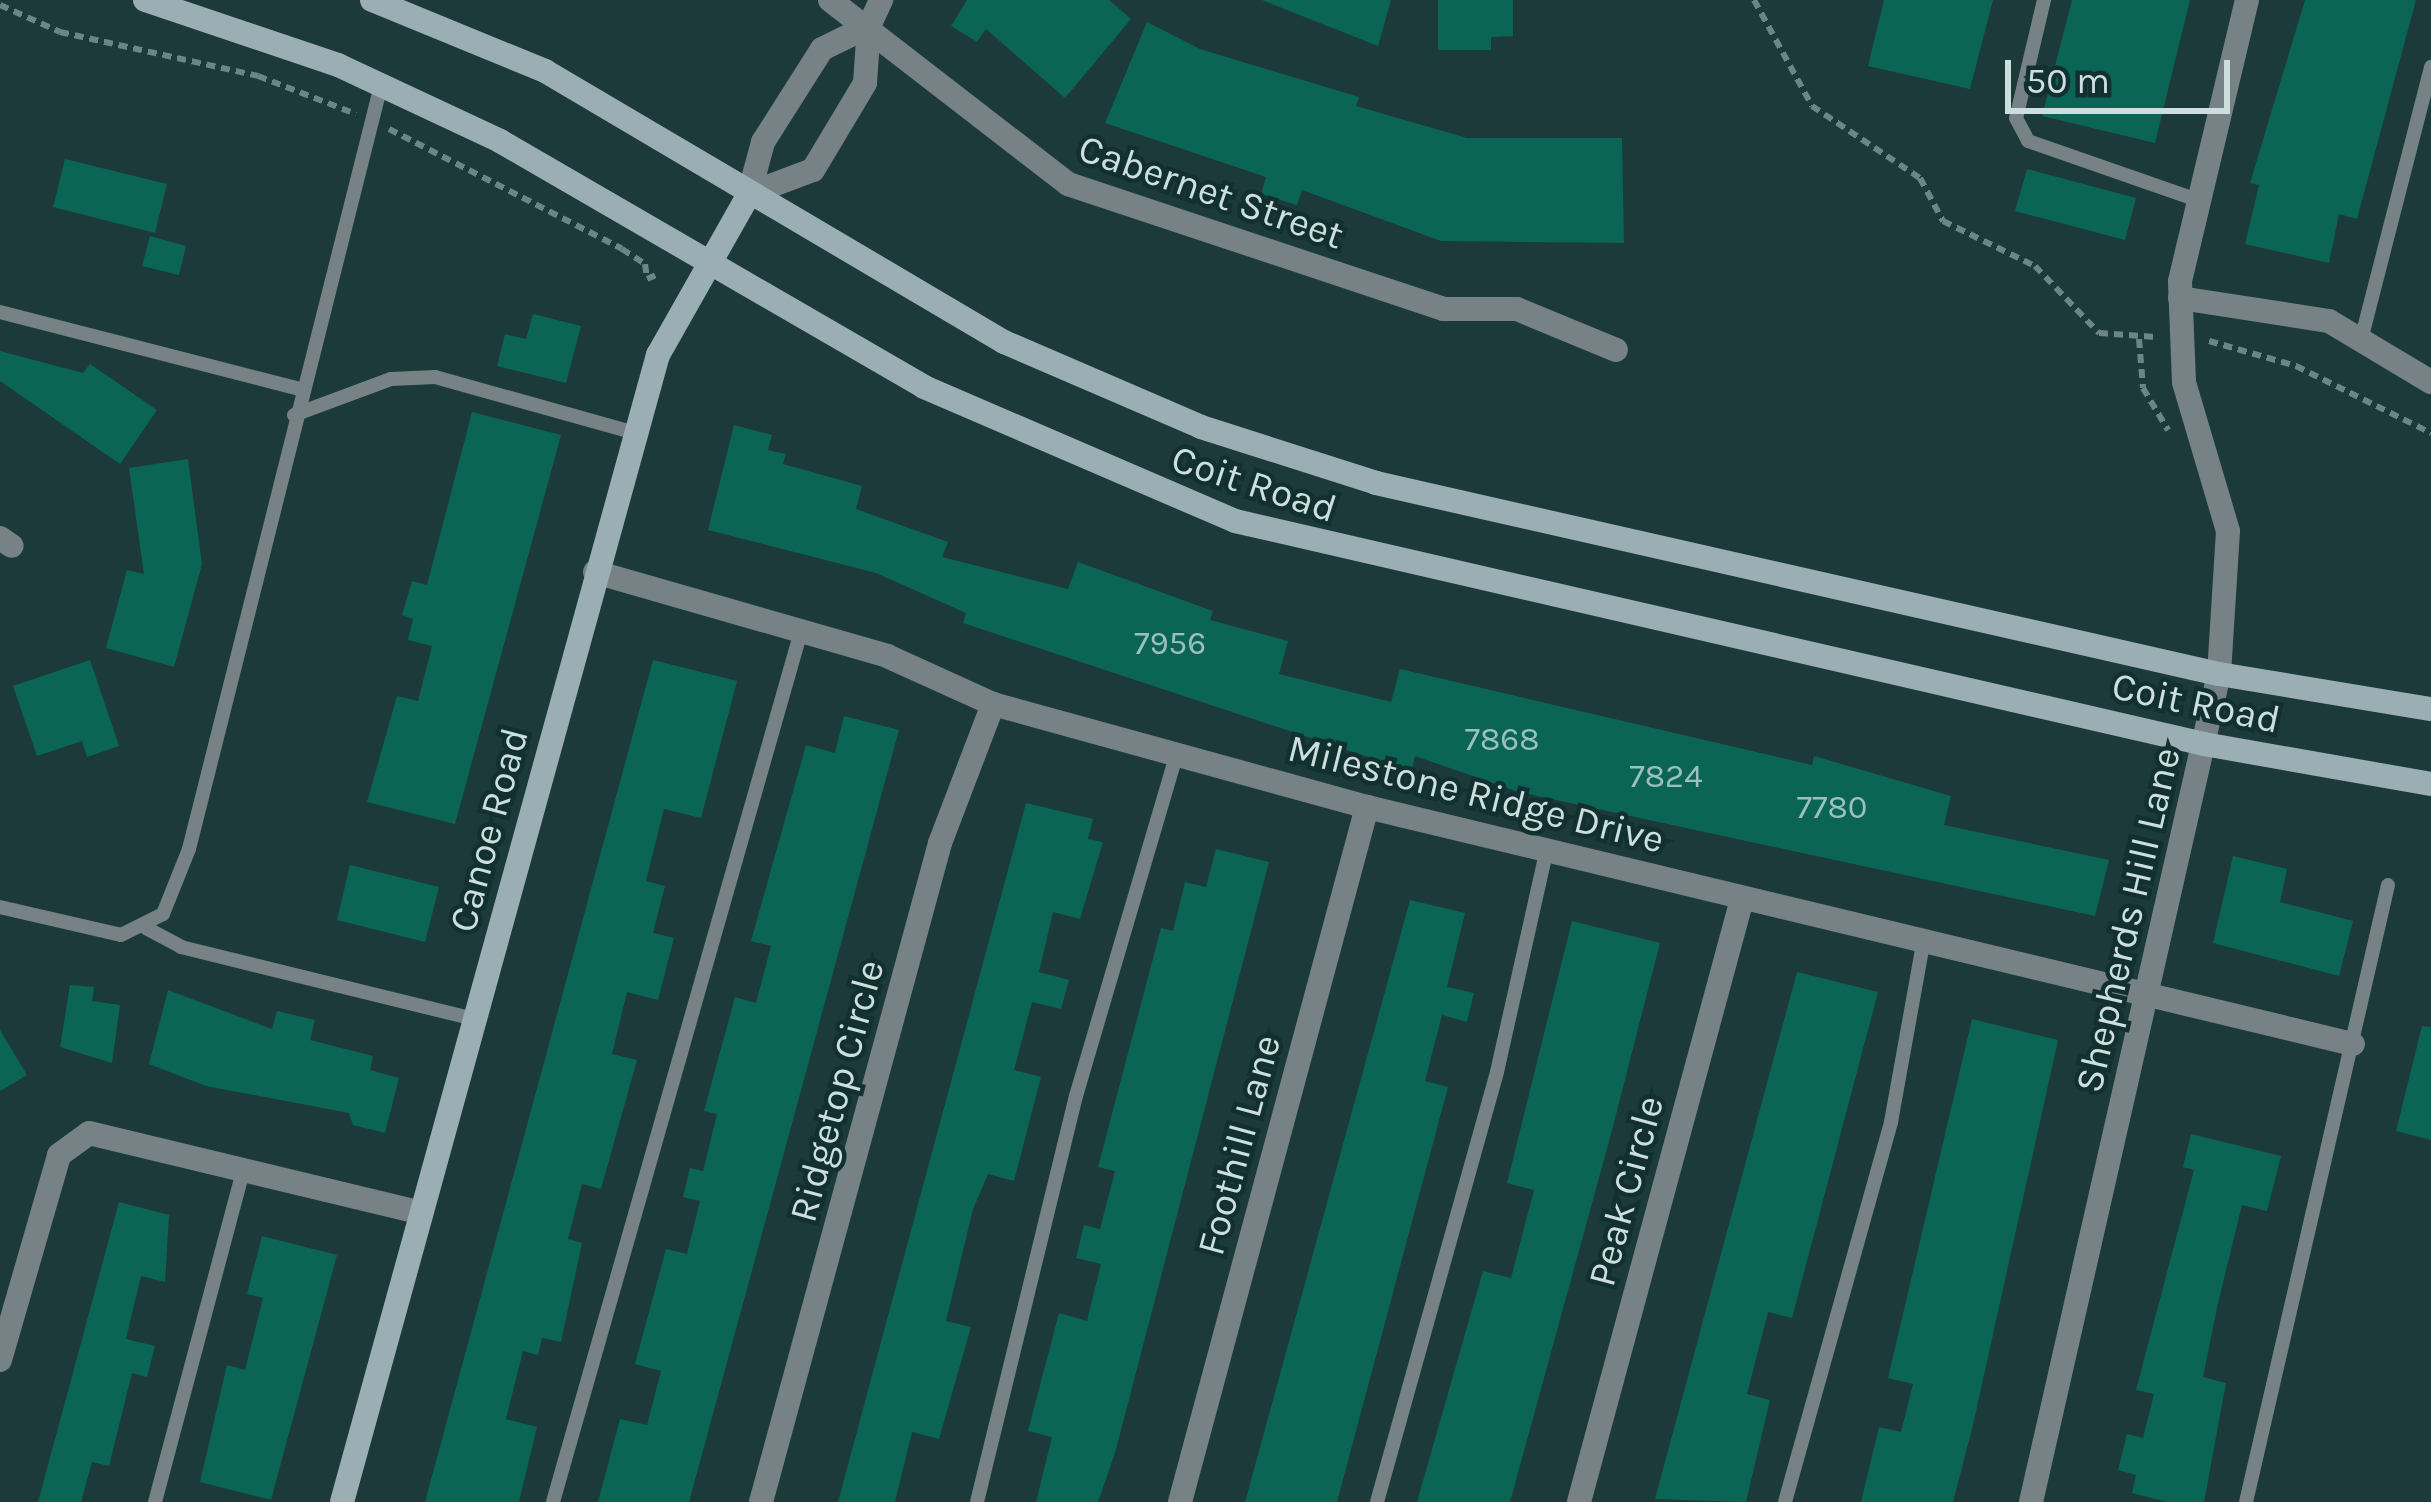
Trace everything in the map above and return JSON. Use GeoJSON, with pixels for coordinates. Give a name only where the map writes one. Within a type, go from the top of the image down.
{"type":"FeatureCollection","features":[{"type":"Feature","properties":{"kind":"main road","name":"Coit Road"},"geometry":{"type":"LineString","coordinates":[[145,0],[380,85],[707,260],[997,424],[1234,521],[2204,743],[2431,784]]}},
{"type":"Feature","properties":{"kind":"main road","name":"Coit Road"},"geometry":{"type":"LineString","coordinates":[[372,0],[545,71],[1004,342],[1223,434],[1376,483],[2219,674],[2431,709]]}},
{"type":"Feature","properties":{"kind":"main road","name":"Canoe Road"},"geometry":{"type":"LineString","coordinates":[[343,1502],[658,355],[707,260],[749,194]]}},
{"type":"Feature","properties":{"kind":"street","name":"Cabernet Street"},"geometry":{"type":"LineString","coordinates":[[830,0],[1068,184],[1444,309],[1516,310],[1616,350]]}},
{"type":"Feature","properties":{"kind":"street"},"geometry":{"type":"LineString","coordinates":[[749,194],[813,170],[865,83],[868,26],[881,0]]}},
{"type":"Feature","properties":{"kind":"street","name":"Shepherds Hill Lane"},"geometry":{"type":"LineString","coordinates":[[2031,1502],[2219,674],[2229,597],[2228,531],[2181,335],[2180,298],[2197,200],[2247,0]]}},
{"type":"Feature","properties":{"kind":"street","name":"Canoe Road"},"geometry":{"type":"LineString","coordinates":[[749,194],[763,142],[822,49],[868,26]]}},
{"type":"Feature","properties":{"kind":"street"},"geometry":{"type":"LineString","coordinates":[[2180,298],[2329,321],[2431,382]]}},
{"type":"Feature","properties":{"kind":"street","name":"Milestone Ridge Drive"},"geometry":{"type":"LineString","coordinates":[[595,572],[802,628],[993,704],[1367,807],[2145,1001],[2353,1044]]}},
{"type":"Feature","properties":{"kind":"street","name":"Ridgetop Circle"},"geometry":{"type":"LineString","coordinates":[[761,1502],[940,843],[993,704]]}},
{"type":"Feature","properties":{"kind":"street","name":"Foothill Lane"},"geometry":{"type":"LineString","coordinates":[[1180,1502],[1367,807]]}},
{"type":"Feature","properties":{"kind":"street","name":"Peak Circle"},"geometry":{"type":"LineString","coordinates":[[1579,1502],[1742,899]]}},
{"type":"Feature","properties":{"kind":"street"},"geometry":{"type":"LineString","coordinates":[[0,1360],[59,1155],[78,1137],[105,1133],[421,1213]]}},
{"type":"Feature","properties":{"kind":"lane"},"geometry":{"type":"LineString","coordinates":[[2044,0],[2016,118],[2028,141],[2197,200]]}},
{"type":"Feature","properties":{"kind":"lane"},"geometry":{"type":"LineString","coordinates":[[2361,340],[2431,67]]}},
{"type":"Feature","properties":{"kind":"lane"},"geometry":{"type":"LineString","coordinates":[[0,907],[121,935],[146,928],[163,914],[188,849],[297,388],[380,85]]}},
{"type":"Feature","properties":{"kind":"lane"},"geometry":{"type":"LineString","coordinates":[[0,312],[297,388]]}},
{"type":"Feature","properties":{"kind":"lane"},"geometry":{"type":"LineString","coordinates":[[294,415],[391,379],[435,377],[635,433]]}},
{"type":"Feature","properties":{"kind":"lane"},"geometry":{"type":"LineString","coordinates":[[553,1502],[802,628]]}},
{"type":"Feature","properties":{"kind":"lane"},"geometry":{"type":"LineString","coordinates":[[977,1502],[1076,1096],[1177,753]]}},
{"type":"Feature","properties":{"kind":"lane"},"geometry":{"type":"LineString","coordinates":[[1377,1502],[1497,1072],[1547,849]]}},
{"type":"Feature","properties":{"kind":"lane"},"geometry":{"type":"LineString","coordinates":[[2246,1502],[2388,885]]}},
{"type":"Feature","properties":{"kind":"lane"},"geometry":{"type":"LineString","coordinates":[[146,928],[181,947],[474,1019]]}},
{"type":"Feature","properties":{"kind":"lane"},"geometry":{"type":"LineString","coordinates":[[1785,1502],[1892,1122],[1923,945]]}},
{"type":"Feature","properties":{"kind":"lane"},"geometry":{"type":"LineString","coordinates":[[155,1502],[244,1168]]}},
{"type":"Feature","properties":{"kind":"path"},"geometry":{"type":"LineString","coordinates":[[1754,0],[1813,106],[1838,129],[1920,178],[1943,221],[2035,266],[2074,316],[2099,333],[2139,338],[2181,335],[2296,366],[2431,433]]}},
{"type":"Feature","properties":{"kind":"path"},"geometry":{"type":"LineString","coordinates":[[0,5],[60,32],[258,76],[371,120],[622,249],[645,264],[647,279],[658,274]]}},
{"type":"Feature","properties":{"kind":"path"},"geometry":{"type":"LineString","coordinates":[[2139,338],[2143,388],[2179,445]]}},
{"type":"Feature","properties":{"kind":"building"},"geometry":{"type":"Polygon","coordinates":[[[967,0],[1109,0],[1131,19],[1065,98],[986,29],[977,42],[951,26],[967,0]]]}},
{"type":"Feature","properties":{"kind":"building"},"geometry":{"type":"Polygon","coordinates":[[[1262,0],[1391,0],[1378,46],[1262,0]]]}},
{"type":"Feature","properties":{"kind":"building"},"geometry":{"type":"Polygon","coordinates":[[[1438,0],[1513,0],[1513,36],[1491,37],[1491,50],[1438,50],[1438,0]]]}},
{"type":"Feature","properties":{"kind":"building"},"geometry":{"type":"Polygon","coordinates":[[[1884,0],[1993,0],[1970,89],[1868,66],[1884,0]]]}},
{"type":"Feature","properties":{"kind":"building"},"geometry":{"type":"Polygon","coordinates":[[[2072,0],[2190,0],[2155,143],[2042,116],[2072,0]]]}},
{"type":"Feature","properties":{"kind":"building"},"geometry":{"type":"Polygon","coordinates":[[[2305,0],[2416,0],[2357,219],[2339,214],[2329,263],[2245,244],[2259,185],[2250,183],[2305,0]]]}},
{"type":"Feature","properties":{"kind":"building"},"geometry":{"type":"Polygon","coordinates":[[[1147,22],[1200,49],[1359,97],[1356,106],[1467,138],[1622,138],[1624,243],[1441,241],[1302,190],[1297,205],[1261,194],[1266,177],[1105,123],[1147,22]]]}},
{"type":"Feature","properties":{"kind":"building"},"geometry":{"type":"Polygon","coordinates":[[[65,159],[167,184],[155,233],[53,207],[65,159]]]}},
{"type":"Feature","properties":{"kind":"building"},"geometry":{"type":"Polygon","coordinates":[[[2027,169],[2136,198],[2125,240],[2015,211],[2027,169]]]}},
{"type":"Feature","properties":{"kind":"building"},"geometry":{"type":"Polygon","coordinates":[[[150,236],[186,246],[179,275],[142,266],[150,236]]]}},
{"type":"Feature","properties":{"kind":"building"},"geometry":{"type":"Polygon","coordinates":[[[533,314],[581,326],[566,383],[497,366],[505,334],[526,339],[533,314]]]}},
{"type":"Feature","properties":{"kind":"building"},"geometry":{"type":"Polygon","coordinates":[[[0,351],[83,373],[90,364],[157,410],[120,464],[0,381],[0,351]]]}},
{"type":"Feature","properties":{"kind":"building"},"geometry":{"type":"Polygon","coordinates":[[[472,412],[561,435],[455,824],[367,802],[397,696],[418,701],[432,646],[408,640],[413,619],[402,615],[412,581],[427,585],[472,412]]]}},
{"type":"Feature","properties":{"kind":"building"},"geometry":{"type":"Polygon","coordinates":[[[734,425],[772,435],[768,450],[786,454],[783,464],[862,486],[856,509],[948,542],[942,557],[1068,589],[1078,562],[1213,611],[1210,620],[1288,641],[1279,674],[1391,702],[1400,669],[1812,765],[1814,756],[1951,796],[1944,825],[2109,860],[2095,916],[1519,792],[1415,756],[1412,769],[1377,760],[963,623],[966,613],[876,573],[708,530],[734,425]]]}},
{"type":"Feature","properties":{"kind":"building"},"geometry":{"type":"Polygon","coordinates":[[[188,459],[202,564],[174,667],[106,648],[127,570],[144,574],[129,468],[188,459]]]}},
{"type":"Feature","properties":{"kind":"building"},"geometry":{"type":"Polygon","coordinates":[[[90,660],[119,746],[87,757],[82,741],[37,756],[13,686],[90,660]]]}},
{"type":"Feature","properties":{"kind":"building"},"geometry":{"type":"Polygon","coordinates":[[[653,660],[737,681],[701,818],[664,809],[646,881],[665,886],[653,933],[674,938],[658,1000],[627,992],[612,1054],[637,1060],[601,1189],[582,1184],[568,1239],[582,1243],[561,1342],[542,1338],[538,1355],[523,1351],[506,1419],[537,1427],[519,1502],[425,1502],[653,660]]]}},
{"type":"Feature","properties":{"kind":"building"},"geometry":{"type":"Polygon","coordinates":[[[844,716],[899,730],[689,1502],[598,1502],[620,1419],[647,1425],[661,1371],[635,1364],[666,1249],[687,1254],[700,1201],[683,1197],[690,1168],[703,1171],[717,1114],[704,1111],[735,997],[756,1003],[771,946],[751,941],[806,745],[835,753],[844,716]]]}},
{"type":"Feature","properties":{"kind":"building"},"geometry":{"type":"Polygon","coordinates":[[[1026,803],[1093,819],[1088,839],[1103,842],[1080,919],[1053,912],[1039,972],[1069,980],[1061,1009],[1032,1002],[1014,1070],[1041,1077],[1014,1181],[988,1174],[973,1209],[946,1321],[971,1327],[939,1439],[912,1432],[895,1502],[838,1502],[1026,803]]]}},
{"type":"Feature","properties":{"kind":"building"},"geometry":{"type":"Polygon","coordinates":[[[1216,849],[1269,862],[1115,1453],[1098,1502],[1036,1502],[1052,1437],[1028,1431],[1059,1313],[1087,1321],[1101,1264],[1076,1258],[1084,1225],[1100,1229],[1115,1171],[1098,1167],[1161,928],[1173,931],[1185,882],[1206,887],[1216,849]]]}},
{"type":"Feature","properties":{"kind":"building"},"geometry":{"type":"Polygon","coordinates":[[[2233,856],[2287,869],[2280,902],[2353,921],[2339,976],[2213,943],[2233,856]]]}},
{"type":"Feature","properties":{"kind":"building"},"geometry":{"type":"Polygon","coordinates":[[[350,865],[439,887],[425,942],[337,920],[350,865]]]}},
{"type":"Feature","properties":{"kind":"building"},"geometry":{"type":"Polygon","coordinates":[[[1410,900],[1465,913],[1447,987],[1474,993],[1467,1022],[1442,1015],[1425,1081],[1448,1087],[1337,1502],[1245,1502],[1410,900]]]}},
{"type":"Feature","properties":{"kind":"building"},"geometry":{"type":"Polygon","coordinates":[[[1572,921],[1660,943],[1611,1134],[1510,1502],[1417,1502],[1483,1271],[1511,1278],[1534,1190],[1507,1183],[1572,921]]]}},
{"type":"Feature","properties":{"kind":"building"},"geometry":{"type":"Polygon","coordinates":[[[1797,972],[1878,992],[1792,1318],[1768,1312],[1747,1394],[1770,1400],[1746,1502],[1655,1499],[1797,972]]]}},
{"type":"Feature","properties":{"kind":"building"},"geometry":{"type":"Polygon","coordinates":[[[70,985],[94,987],[92,1001],[120,1005],[112,1063],[60,1047],[70,985]]]}},
{"type":"Feature","properties":{"kind":"building"},"geometry":{"type":"Polygon","coordinates":[[[168,990],[272,1029],[277,1011],[315,1020],[310,1040],[373,1056],[370,1070],[399,1078],[385,1133],[353,1125],[349,1113],[206,1086],[149,1064],[168,990]]]}},
{"type":"Feature","properties":{"kind":"building"},"geometry":{"type":"Polygon","coordinates":[[[1972,1019],[2058,1040],[1973,1425],[1953,1502],[1861,1502],[1879,1427],[1901,1432],[1913,1384],[1888,1378],[1972,1019]]]}},
{"type":"Feature","properties":{"kind":"building"},"geometry":{"type":"Polygon","coordinates":[[[2422,1026],[2431,1027],[2431,1140],[2396,1131],[2422,1026]]]}},
{"type":"Feature","properties":{"kind":"building"},"geometry":{"type":"Polygon","coordinates":[[[0,1030],[27,1075],[0,1091],[0,1030]]]}},
{"type":"Feature","properties":{"kind":"building"},"geometry":{"type":"Polygon","coordinates":[[[2191,1134],[2281,1156],[2267,1211],[2242,1205],[2218,1303],[2203,1377],[2226,1383],[2204,1502],[2167,1502],[2132,1493],[2136,1475],[2118,1470],[2127,1434],[2143,1438],[2154,1394],[2136,1390],[2194,1170],[2183,1167],[2191,1134]]]}},
{"type":"Feature","properties":{"kind":"building"},"geometry":{"type":"Polygon","coordinates":[[[119,1202],[169,1215],[165,1282],[141,1276],[126,1339],[155,1346],[147,1377],[132,1373],[109,1466],[92,1462],[81,1502],[38,1502],[119,1202]]]}},
{"type":"Feature","properties":{"kind":"building"},"geometry":{"type":"Polygon","coordinates":[[[262,1236],[337,1255],[271,1500],[200,1482],[227,1365],[245,1370],[263,1298],[247,1294],[262,1236]]]}}]}
